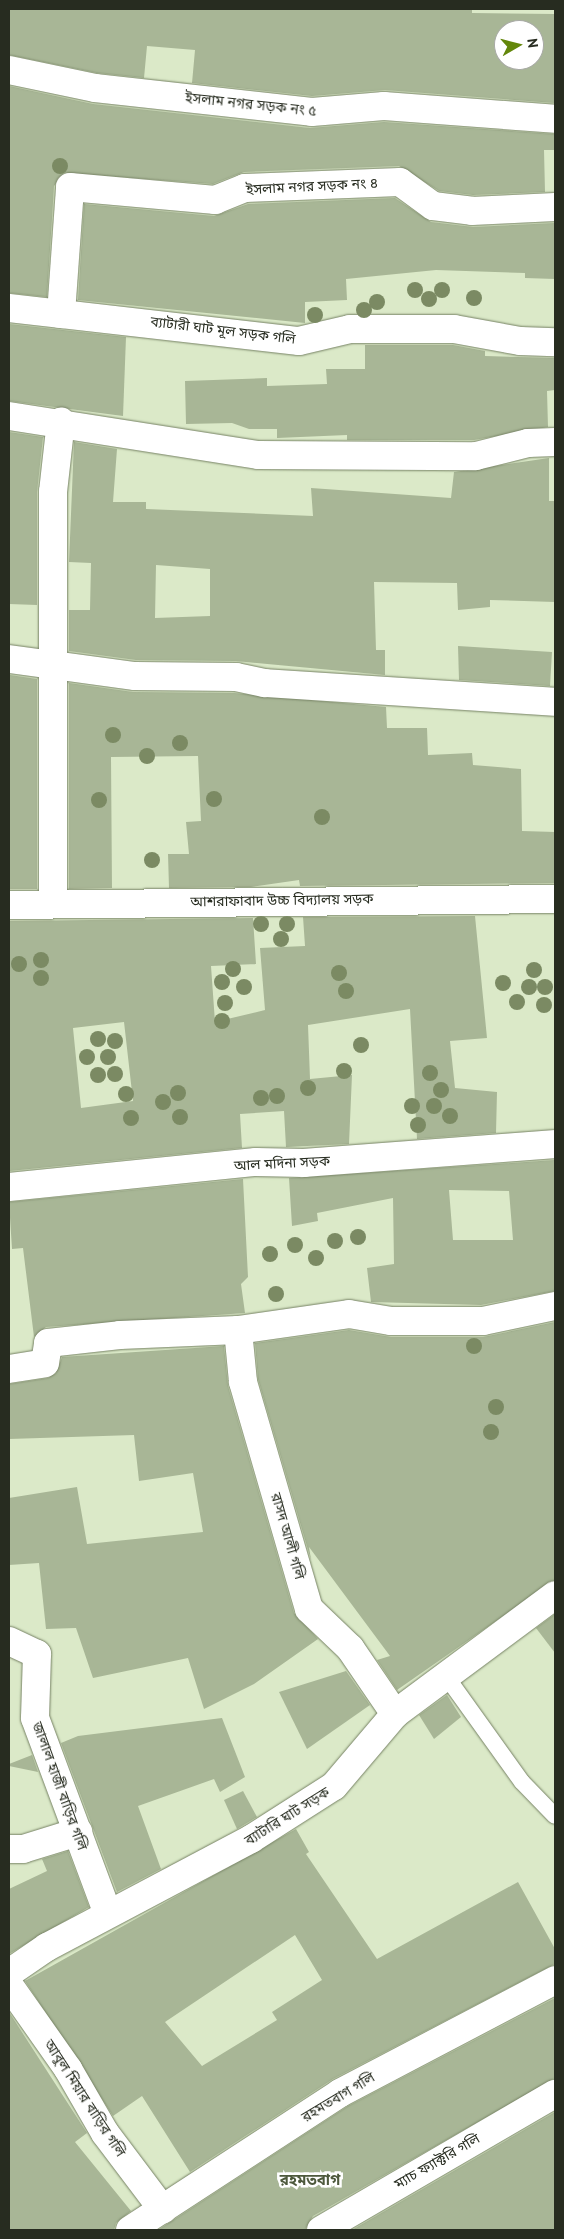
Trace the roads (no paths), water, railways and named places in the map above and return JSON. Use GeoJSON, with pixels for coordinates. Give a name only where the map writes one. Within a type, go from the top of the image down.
{"type":"FeatureCollection","features":[{"type":"Feature","properties":{"kind":"street","name":"ইসলাম নগর সড়ক নং ৫"},"geometry":{"type":"LineString","coordinates":[[9,70],[95,88],[312,112],[384,106],[555,119]]}},
{"type":"Feature","properties":{"kind":"street","name":"ইসলাম নগর সড়ক নং ৪"},"geometry":{"type":"LineString","coordinates":[[61,314],[70,187],[216,200],[245,188],[400,182],[433,206],[472,211],[555,207]]}},
{"type":"Feature","properties":{"kind":"street","name":"ব্যাটারী ঘাট মূল সড়ক গলি"},"geometry":{"type":"LineString","coordinates":[[9,308],[298,341],[350,329],[454,330],[520,341],[555,342]]}},
{"type":"Feature","properties":{"kind":"street"},"geometry":{"type":"LineString","coordinates":[[9,416],[60,421],[258,455],[476,456],[528,443],[555,442]]}},
{"type":"Feature","properties":{"kind":"street"},"geometry":{"type":"LineString","coordinates":[[53,903],[53,492],[60,421]]}},
{"type":"Feature","properties":{"kind":"street"},"geometry":{"type":"LineString","coordinates":[[9,659],[54,662],[135,676],[236,677],[265,683],[555,702]]}},
{"type":"Feature","properties":{"kind":"street","name":"আশরাফাবাদ উচ্চ বিদ্যালয় সড়ক"},"geometry":{"type":"LineString","coordinates":[[9,905],[53,903],[555,899]]}},
{"type":"Feature","properties":{"kind":"street","name":"আল মদিনা সড়ক"},"geometry":{"type":"LineString","coordinates":[[9,1187],[256,1162],[304,1163],[555,1144]]}},
{"type":"Feature","properties":{"kind":"street"},"geometry":{"type":"LineString","coordinates":[[9,1369],[45,1363],[48,1344],[120,1335],[238,1330],[349,1314],[391,1321],[483,1321],[555,1306]]}},
{"type":"Feature","properties":{"kind":"street","name":"রাসদ আলী গলি"},"geometry":{"type":"LineString","coordinates":[[238,1330],[243,1382],[309,1609],[350,1648],[395,1714]]}},
{"type":"Feature","properties":{"kind":"street","name":"ব্যাটারি ঘাট সড়ক"},"geometry":{"type":"LineString","coordinates":[[9,1973],[108,1914],[251,1839],[334,1786],[395,1714],[555,1595]]}},
{"type":"Feature","properties":{"kind":"street","name":"জালাল হাজী বাড়ির গলি"},"geometry":{"type":"LineString","coordinates":[[9,1642],[37,1654],[35,1718],[108,1914]]}},
{"type":"Feature","properties":{"kind":"street"},"geometry":{"type":"LineString","coordinates":[[9,1849],[22,1849],[78,1832]]}},
{"type":"Feature","properties":{"kind":"street","name":"রহমতবাগ গলি"},"geometry":{"type":"LineString","coordinates":[[130,2230],[340,2094],[555,1980]]}},
{"type":"Feature","properties":{"kind":"street","name":"আবুল মিয়ার বাড়ির গলি"},"geometry":{"type":"LineString","coordinates":[[9,1985],[68,2068],[105,2133],[163,2210]]}},
{"type":"Feature","properties":{"kind":"street","name":"ম্যাচ ফ্যাক্টরি গলি"},"geometry":{"type":"LineString","coordinates":[[321,2230],[555,2094]]}},
{"type":"Feature","properties":{"kind":"lane"},"geometry":{"type":"LineString","coordinates":[[446,1676],[522,1782],[555,1816]]}},
{"type":"Feature","properties":{"kind":"district","name":"রহমতবাগ"},"geometry":{"type":"Point","coordinates":[310,2180]}}]}
